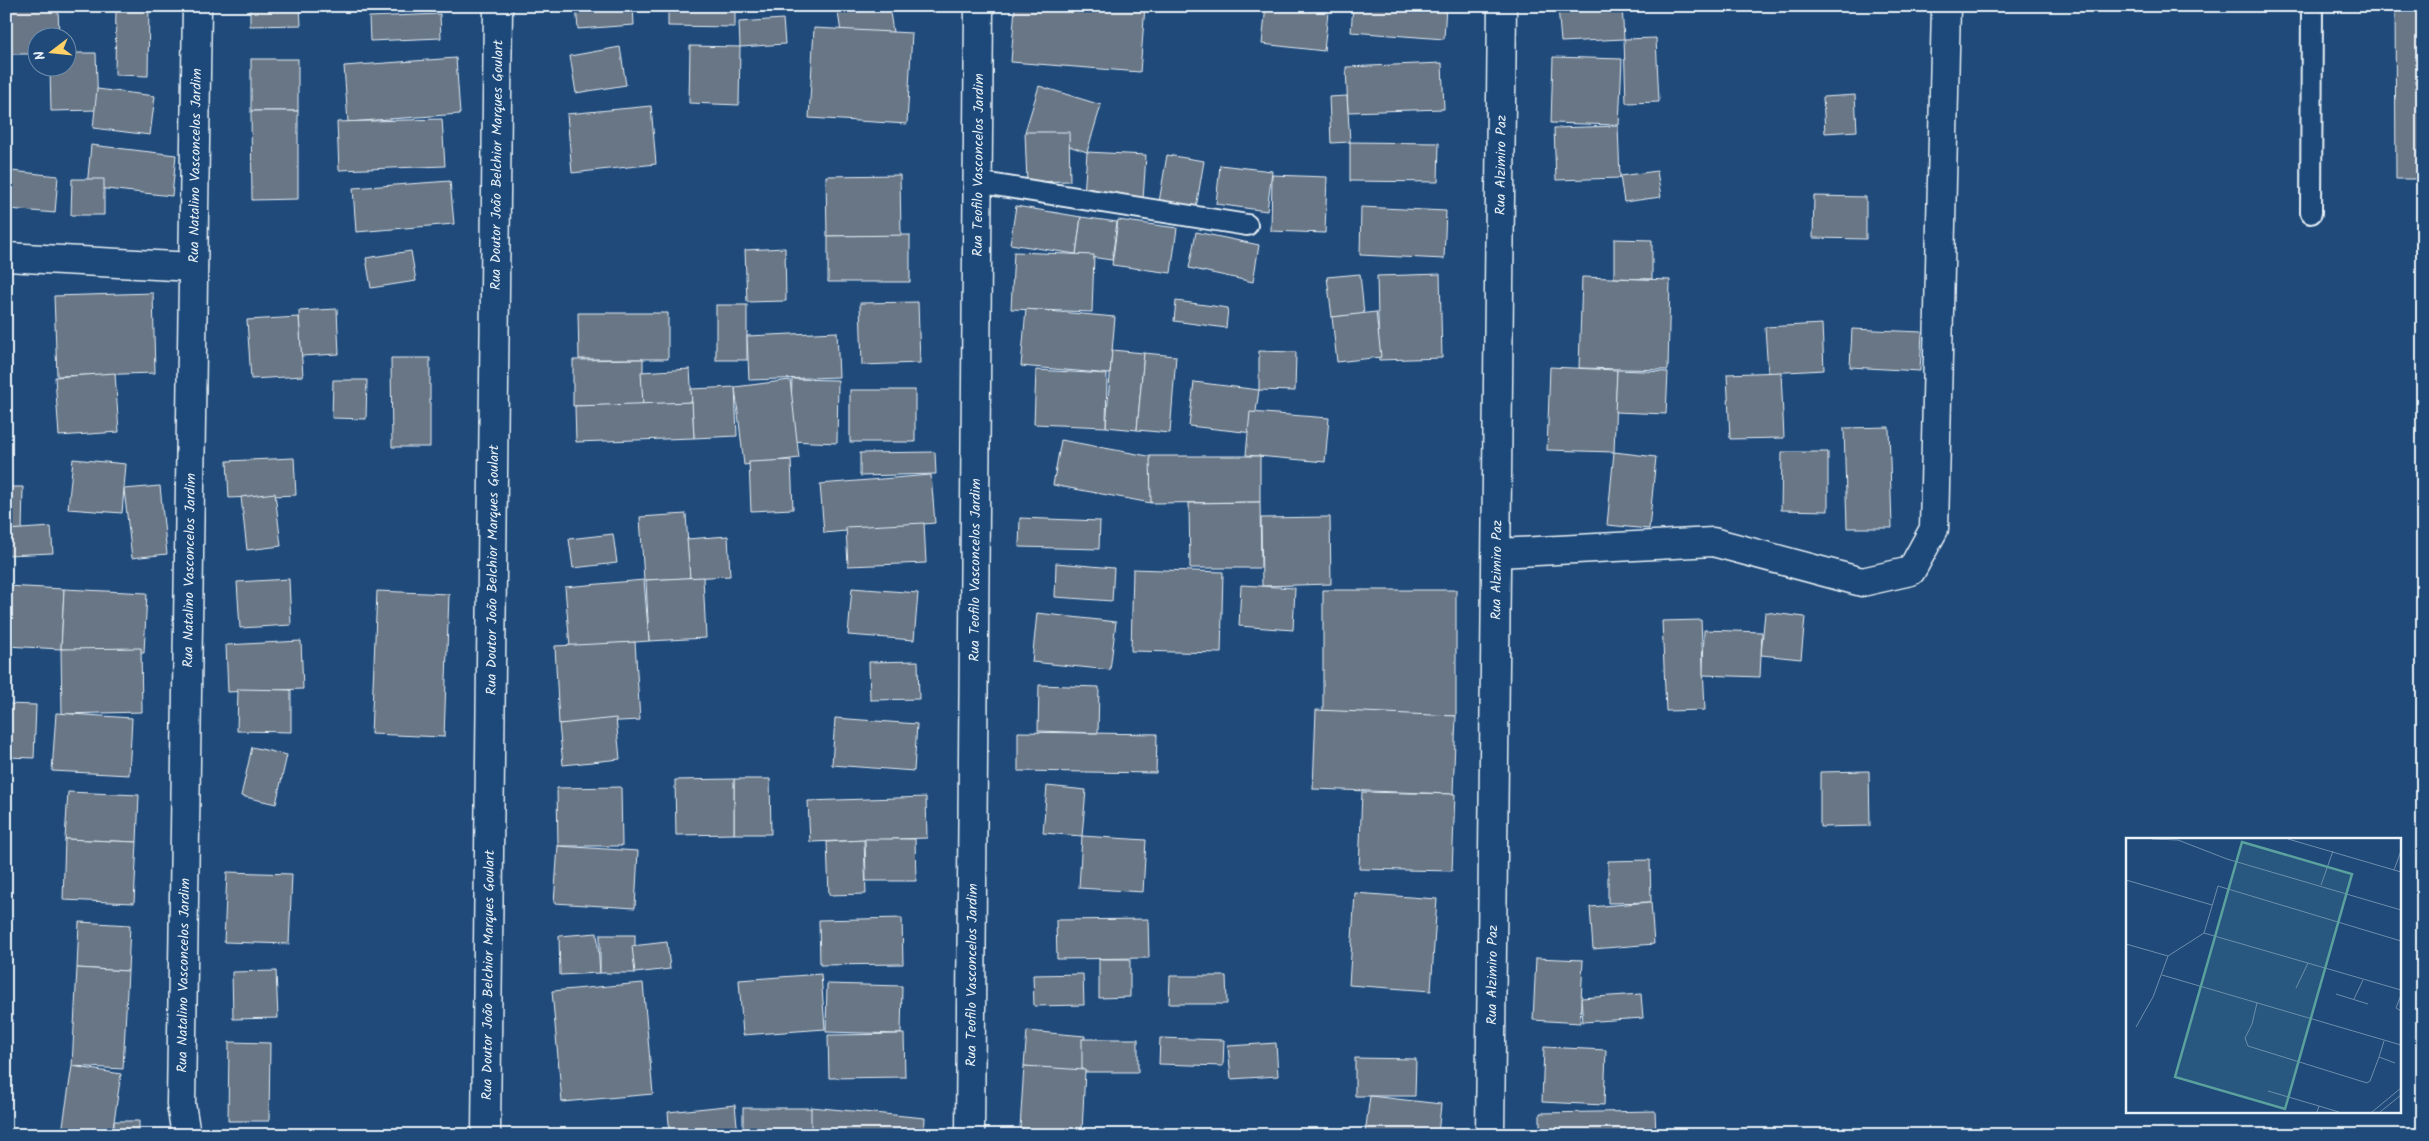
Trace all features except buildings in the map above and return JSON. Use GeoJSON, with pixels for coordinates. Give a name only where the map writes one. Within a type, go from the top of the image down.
{"type":"FeatureCollection","features":[{"type":"Feature","properties":{"kind":"street","name":"Rua Natalino Vasconcelos Jardim"},"geometry":{"type":"LineString","coordinates":[[186,1135],[181,1104],[197,6]]}},
{"type":"Feature","properties":{"kind":"street","name":"Rua Doutor João Belchior Marques Goulart"},"geometry":{"type":"LineString","coordinates":[[486,1135],[498,6]]}},
{"type":"Feature","properties":{"kind":"street","name":"Rua Teofilo Vasconcelos Jardim"},"geometry":{"type":"LineString","coordinates":[[970,1135],[976,182],[979,6]]}},
{"type":"Feature","properties":{"kind":"street","name":"Rua Alzimiro Paz"},"geometry":{"type":"LineString","coordinates":[[1490,1135],[1502,6]]}},
{"type":"Feature","properties":{"kind":"street"},"geometry":{"type":"LineString","coordinates":[[1497,554],[1713,542],[1862,582],[1911,571],[1934,528],[1946,6]]}},
{"type":"Feature","properties":{"kind":"street"},"geometry":{"type":"LineString","coordinates":[[6,257],[193,267]]}},
{"type":"Feature","properties":{"kind":"lane"},"geometry":{"type":"LineString","coordinates":[[2311,213],[2312,6]]}},
{"type":"Feature","properties":{"kind":"lane"},"geometry":{"type":"LineString","coordinates":[[976,182],[1246,224]]}}]}
